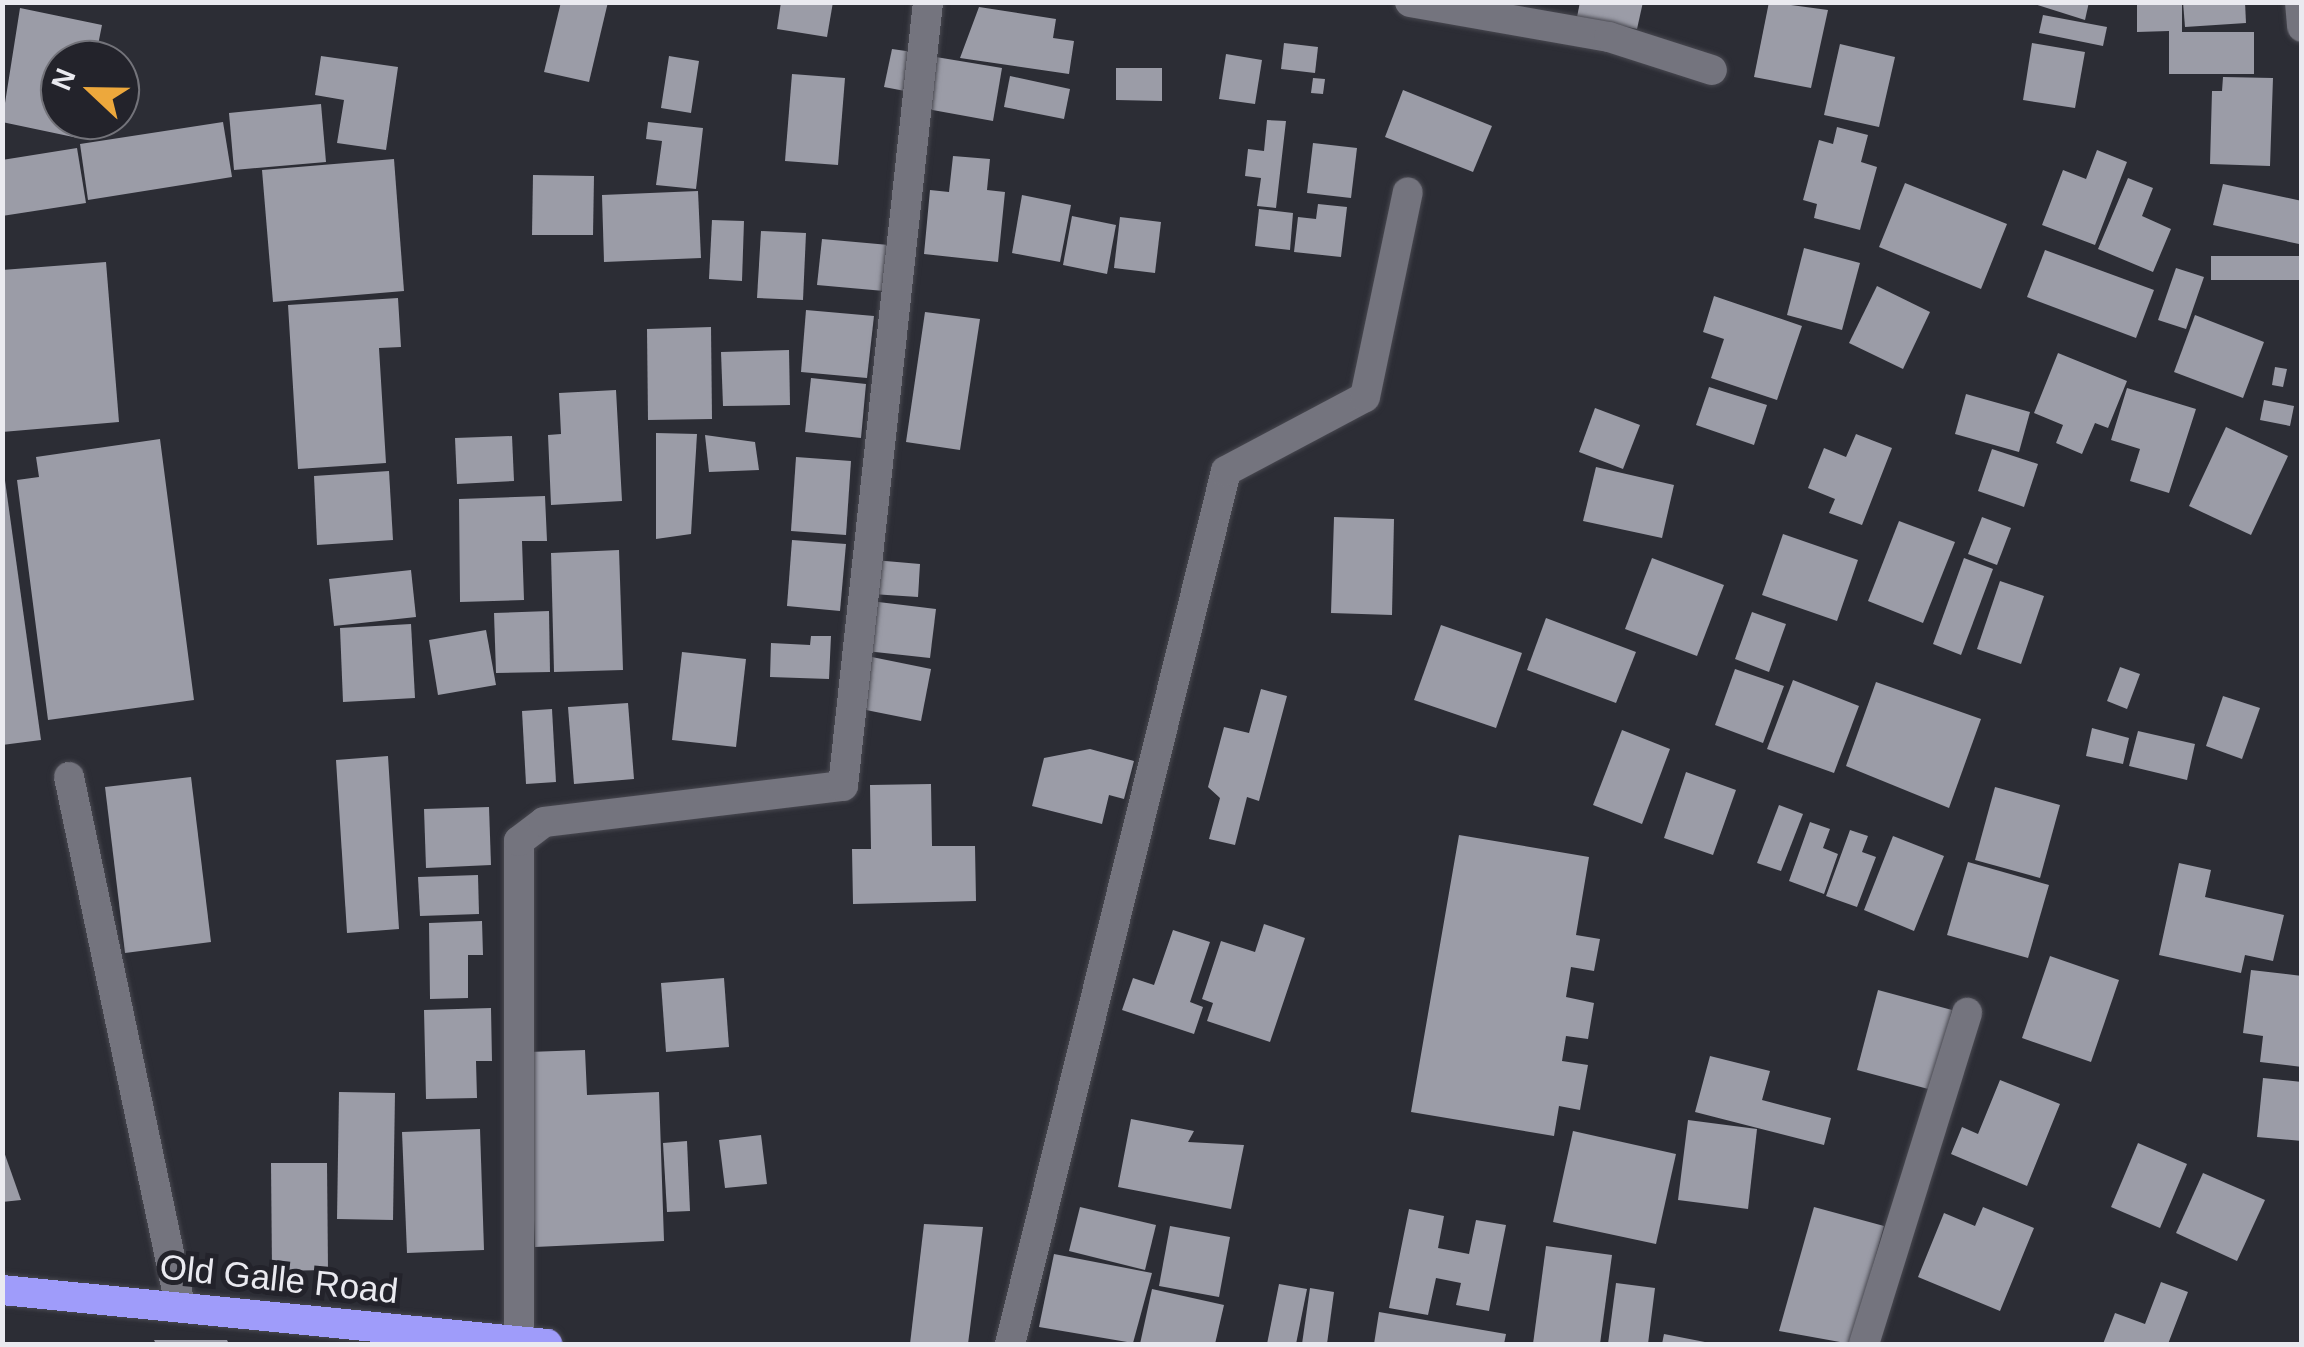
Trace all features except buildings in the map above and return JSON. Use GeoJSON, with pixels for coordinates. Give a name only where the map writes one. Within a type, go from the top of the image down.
{"type":"FeatureCollection","features":[{"type":"Feature","properties":{"kind":"highway","name":"Old Galle Road"},"geometry":{"type":"LineString","coordinates":[[2,1290],[533,1343]]}},
{"type":"Feature","properties":{"kind":"street"},"geometry":{"type":"LineString","coordinates":[[533,1343],[519,841],[544,822],[843,786],[928,2]]}},
{"type":"Feature","properties":{"kind":"street"},"geometry":{"type":"LineString","coordinates":[[1410,2],[1609,37],[1712,70]]}},
{"type":"Feature","properties":{"kind":"street"},"geometry":{"type":"LineString","coordinates":[[2300,2],[2302,27]]}},
{"type":"Feature","properties":{"kind":"street"},"geometry":{"type":"LineString","coordinates":[[1010,1344],[1226,471],[1365,397],[1408,192]]}},
{"type":"Feature","properties":{"kind":"street"},"geometry":{"type":"LineString","coordinates":[[69,778],[180,1305]]}},
{"type":"Feature","properties":{"kind":"street"},"geometry":{"type":"LineString","coordinates":[[1864,1344],[1966,1013]]}}]}
